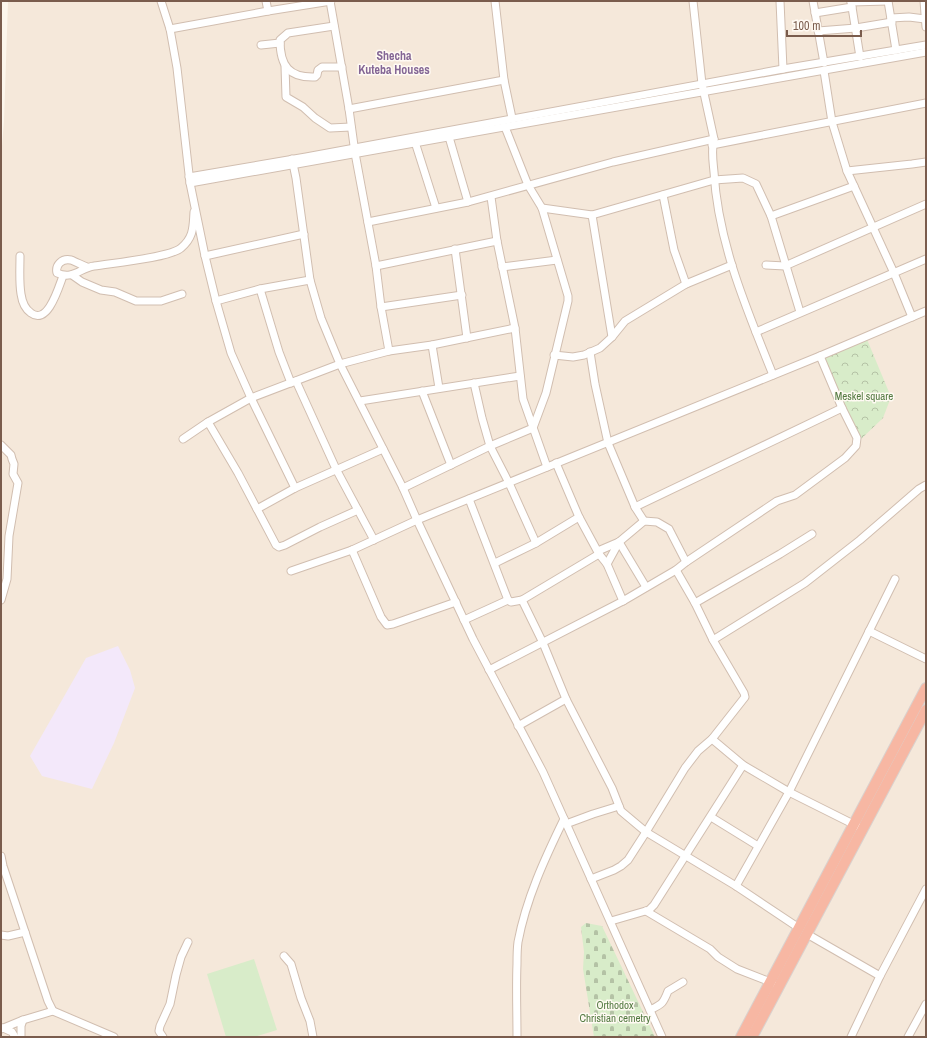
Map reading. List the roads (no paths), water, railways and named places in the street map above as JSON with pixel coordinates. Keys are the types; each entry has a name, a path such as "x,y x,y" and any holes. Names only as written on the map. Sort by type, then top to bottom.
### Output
{"highway":[{"path":"740,1037 770,982 803,931 858,827 926,688"},
{"path":"858,827 926,710"},
{"path":"752,1037 781,984 803,931"}],"street":[{"path":"160,1 170,30 177,68 190,180 205,256 216,301 231,353 251,398 295,488"},
{"path":"266,1 268,11"},
{"path":"170,30 268,11 330,1 349,109 354,150 376,266 381,307 389,351"},
{"path":"494,1 504,80 512,118"},
{"path":"693,1 703,87 713,142 714,180 720,224 732,265 773,375"},
{"path":"780,1 783,69"},
{"path":"813,1 824,63"},
{"path":"815,13 852,3 888,1 896,50"},
{"path":"924,1 926,27"},
{"path":"852,3 860,57"},
{"path":"818,32 856,28 909,17 925,19"},
{"path":"334,26 311,28 288,33 282,38 280,43 282,59 285,66 286,97 292,99 303,107 310,115 330,128 351,127"},
{"path":"261,45 280,43"},
{"path":"354,150 449,137 505,127 703,87 783,69 926,45"},
{"path":"190,180 293,162 512,118 703,87 824,70 926,52"},
{"path":"285,66 304,78 315,77 318,75 318,70 322,67 342,66"},
{"path":"824,70 832,122 847,171 894,273 912,317"},
{"path":"349,109 504,80"},
{"path":"368,222 491,197 528,185 613,162 713,142 832,122 926,103"},
{"path":"403,488 490,446 533,428 546,393 568,296 542,208 528,185 505,127"},
{"path":"449,137 468,202"},
{"path":"415,142 436,208"},
{"path":"293,162 310,280 321,318 340,364 403,488 416,520 464,620 543,772 662,1037"},
{"path":"847,171 926,162"},
{"path":"542,208 592,214 714,180 743,178 756,184 771,216 800,312"},
{"path":"771,216 854,186"},
{"path":"663,195 674,250 686,284"},
{"path":"491,197 497,241 514,328 523,399 547,466"},
{"path":"87,267 70,260 61,261 56,268 57,273 63,276 72,275 87,267 136,260 172,253 180,249 192,234 195,202"},
{"path":"766,265 785,266 926,204"},
{"path":"592,214 612,337"},
{"path":"205,256 304,234"},
{"path":"376,266 497,241"},
{"path":"455,250 467,338"},
{"path":"20,256 21,294 25,307 32,314 38,316 44,314 56,294 63,276"},
{"path":"756,332 926,259"},
{"path":"502,267 557,260"},
{"path":"554,355 574,357 600,348 625,322 686,284 732,265"},
{"path":"72,275 82,282 101,290 115,292 136,301 161,301 182,294"},
{"path":"216,301 260,289 310,280"},
{"path":"260,289 279,352 336,470 374,540"},
{"path":"381,307 462,295"},
{"path":"291,571 352,550 416,520 509,483 547,466 608,443 926,311"},
{"path":"183,439 208,422 251,398 340,364 389,351 432,345 514,328"},
{"path":"432,345 439,388"},
{"path":"590,352 595,384 608,443 635,507 644,522"},
{"path":"489,670 623,601 676,570 777,501 794,494 845,458 856,446 857,438 842,408 820,356"},
{"path":"360,401 520,376"},
{"path":"474,382 490,446 509,483 536,543"},
{"path":"422,391 451,465"},
{"path":"635,507 842,408"},
{"path":"208,422 258,509 276,545 279,547 358,510"},
{"path":"1,445 11,455 14,464 13,474 18,483 9,536 7,579 1,600"},
{"path":"258,509 295,488 383,449"},
{"path":"556,463 579,517 607,564 623,601"},
{"path":"713,640 805,583 925,488"},
{"path":"469,499 495,563 508,600"},
{"path":"495,563 536,543 579,517"},
{"path":"464,620 508,600 511,602 522,600 599,552 619,542 644,522 658,522 669,529 686,562"},
{"path":"695,603 812,534"},
{"path":"607,564 619,542"},
{"path":"619,542 646,587"},
{"path":"352,550 381,617 387,625 456,602"},
{"path":"591,879 621,866 628,860 685,768 698,751 712,739 745,697 744,692 713,640 695,603 676,570"},
{"path":"736,886 789,792 896,579"},
{"path":"522,600 543,643 566,699 621,811 646,832 736,886 803,931 880,976"},
{"path":"869,631 926,659"},
{"path":"518,726 566,699"},
{"path":"712,739 743,765 789,792 858,827"},
{"path":"611,922 646,911 654,904 743,765"},
{"path":"517,1037 516,983 518,944 525,913 552,844 565,822 619,806"},
{"path":"711,817 758,846"},
{"path":"1,856 48,1001 53,1011"},
{"path":"851,1037 880,976 926,890"},
{"path":"646,911 710,949 718,957 737,969 770,982 781,984"},
{"path":"1,935 8,936 25,932"},
{"path":"162,1037 159,1031 160,1026 170,1004 181,957 188,942"},
{"path":"284,956 291,964 310,1021 313,1037"},
{"path":"650,1010 659,1006 665,1000 668,991 683,982"},
{"path":"908,1037 926,1004"},
{"path":"2,1028 53,1011 114,1037"},
{"path":"21,1037 21,1026 23,1020"},
{"path":"2,1028 12,1032 15,1037"}],"district":[{"name":"Shecha Kuteba Houses","path":"394,63"}],"park label":[{"name":"Meskel square","path":"864,396"},
{"name":"Orthodox Christian cemetry","path":"615,1011"}]}
